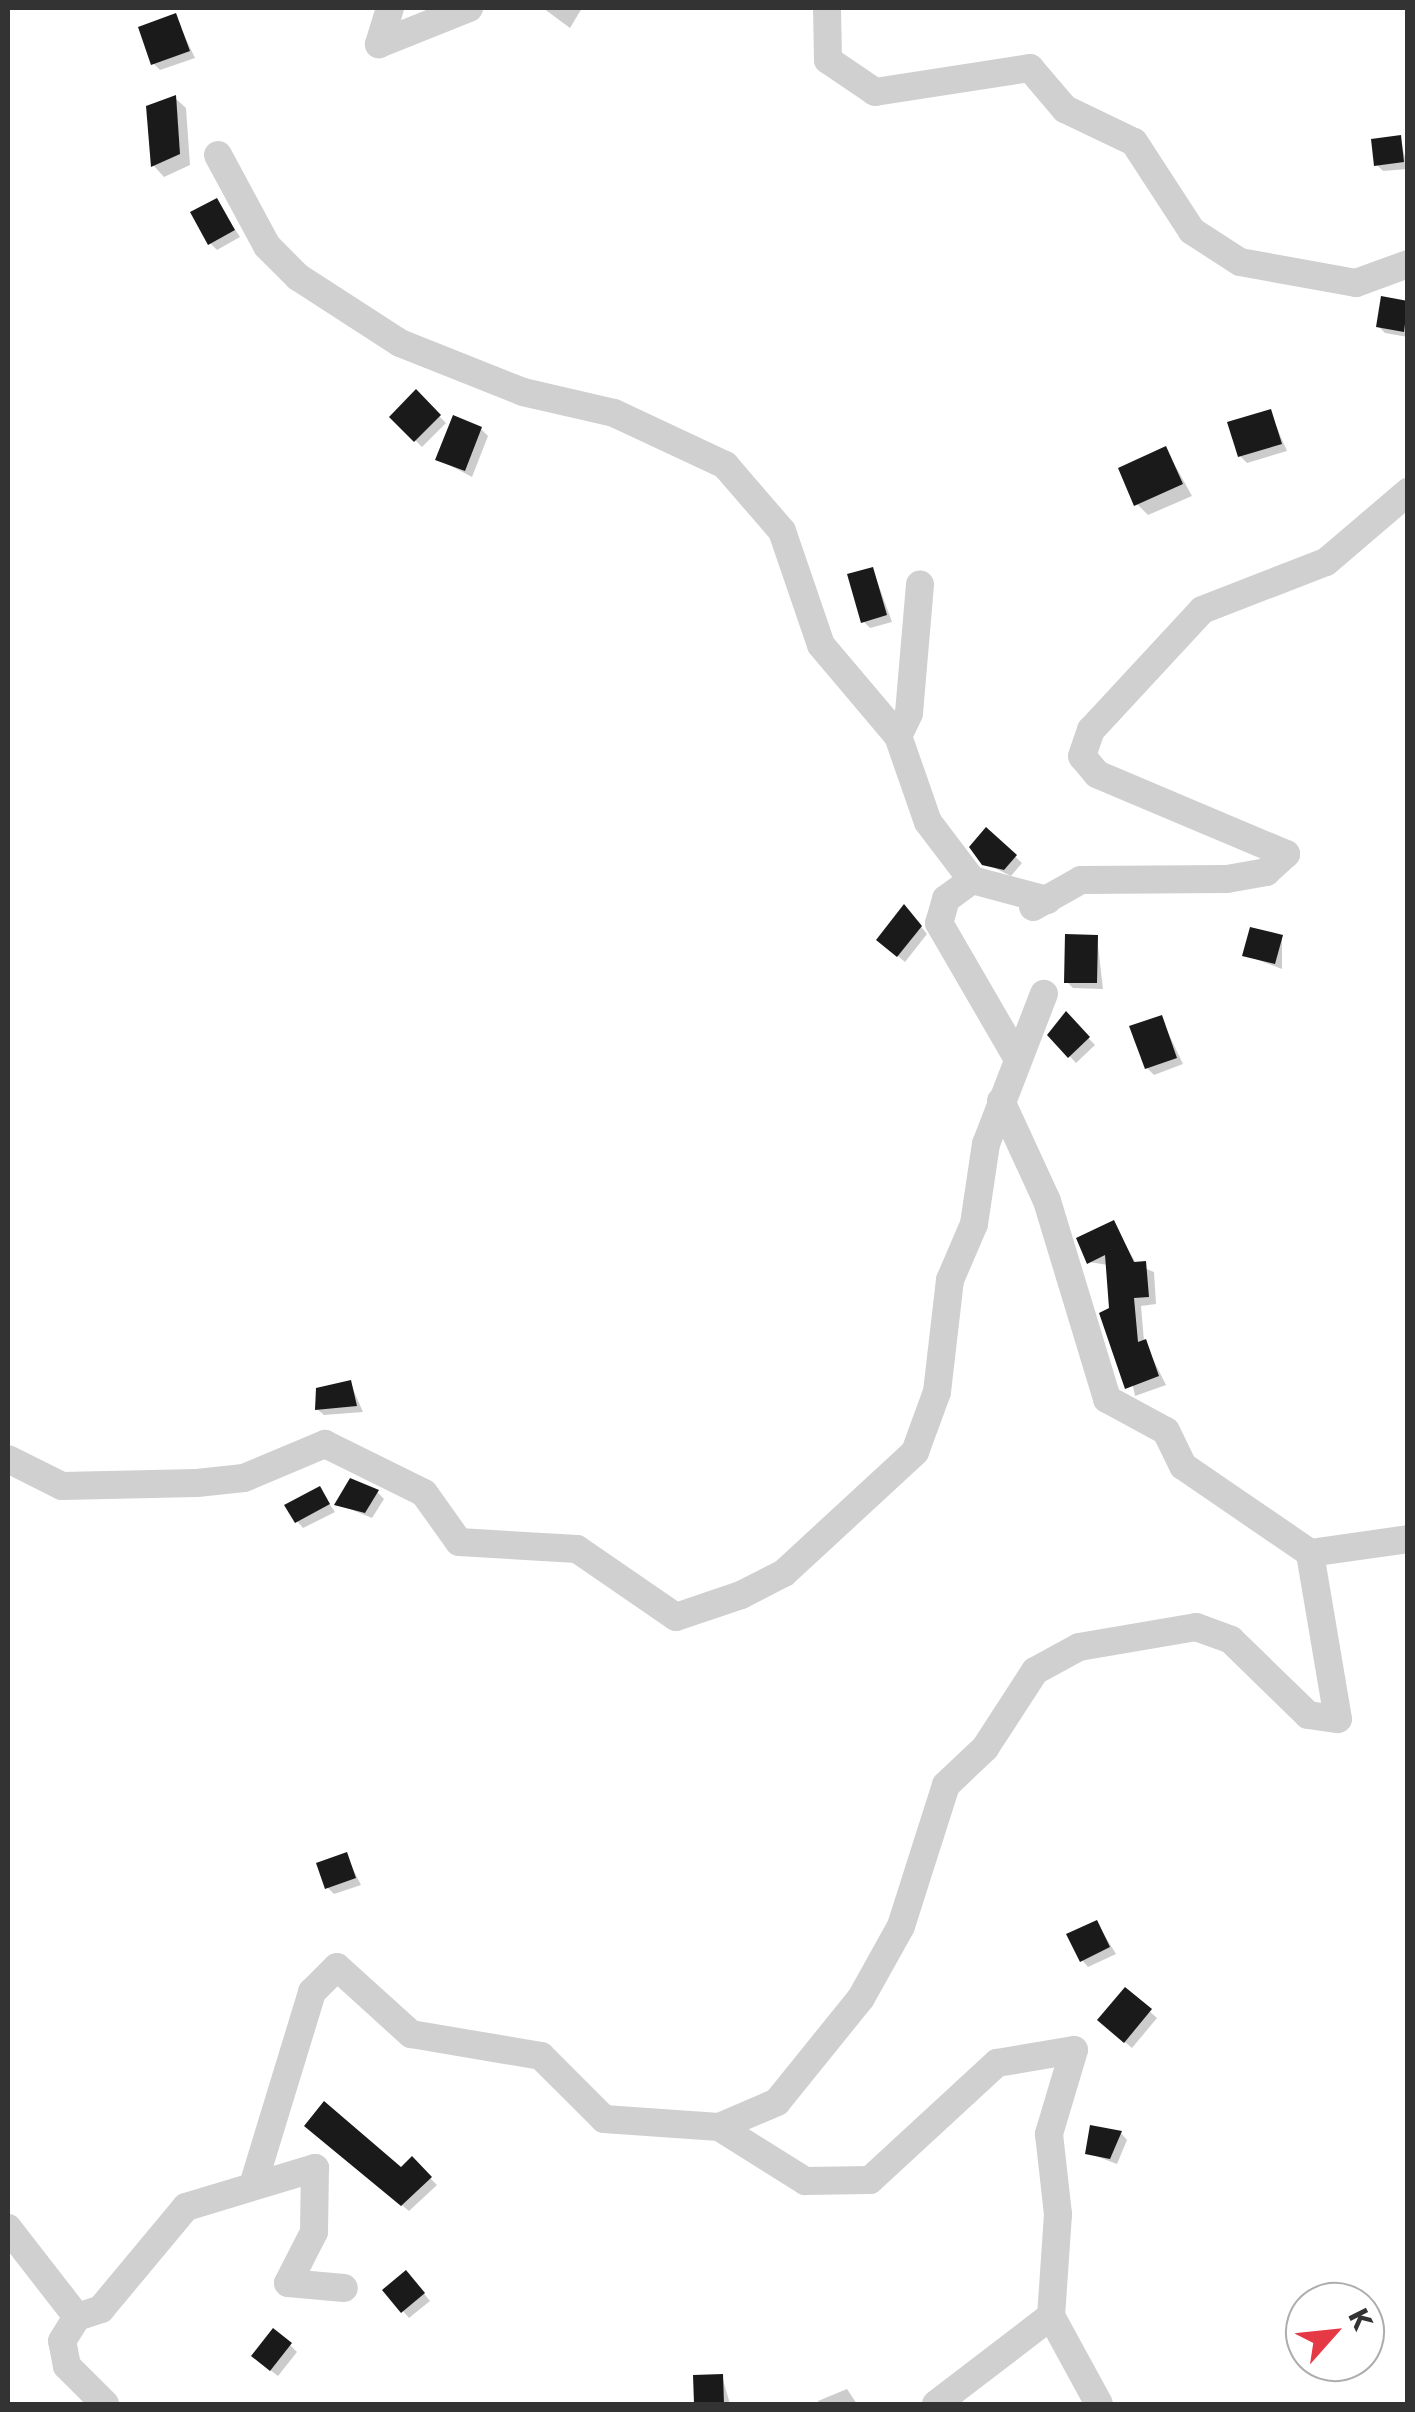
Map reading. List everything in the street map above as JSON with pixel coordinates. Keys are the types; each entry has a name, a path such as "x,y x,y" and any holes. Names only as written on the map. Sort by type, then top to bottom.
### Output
{"street":[{"path":"390,8 379,44 469,8"},
{"path":"828,8 828,60 876,92 1030,68 1066,109 1134,142 1192,231 1240,262 1356,283 1408,264"},
{"path":"218,155 268,246 298,277 400,343 523,392 614,412 725,464 782,531 821,644 898,736 928,822 972,880 1038,905 1082,880 1266,872 1286,854 1097,774 1082,756 1091,730 1202,610 1326,562 1408,492"},
{"path":"898,736 920,584"},
{"path":"972,880 946,899 939,923 1016,1056"},
{"path":"8,1459 62,1486 197,1483 244,1478 325,1444 424,1493 459,1542 577,1549 676,1617 741,1595 784,1573 895,1480 915,1452 937,1392 950,1280 974,1224 1001,1102 1016,1056 1044,994"},
{"path":"1001,1102 1047,1201 1107,1398 1166,1431 1184,1466 1310,1553 1408,1539"},
{"path":"254,2182 312,1992 338,1968 411,2034 542,2056 604,2118 719,2126 777,2102 862,1998 900,1926 946,1785 985,1748 1035,1671 1079,1647 1196,1627 1232,1640 1308,1715 1338,1719 1310,1553"},
{"path":"719,2126 805,2181 870,2180 996,2063 1074,2050 1049,2134 1058,2214 1051,2316 1099,2404"},
{"path":"105,2404 67,2366 62,2341 77,2317 101,2310 186,2208 254,2182 315,2168 314,2232 288,2283 344,2288"},
{"path":"8,2228 77,2317"},
{"path":"936,2404 1051,2316"}],"building":[{"path":"176,13 190,51 151,65 138,27"},
{"path":"176,95 180,154 151,167 146,106"},
{"path":"1401,135 1404,162 1374,166 1371,139"},
{"path":"217,198 235,230 208,245 190,212"},
{"path":"1381,296 1408,301 1404,332 1376,327"},
{"path":"416,389 441,415 414,442 389,417"},
{"path":"1271,409 1282,444 1238,457 1227,422"},
{"path":"453,415 482,427 465,471 435,460"},
{"path":"1166,446 1183,484 1134,506 1118,468"},
{"path":"873,567 887,615 861,623 847,574"},
{"path":"986,827 1017,855 1004,870 982,865 969,847"},
{"path":"904,904 922,926 897,957 876,940"},
{"path":"1250,927 1283,935 1275,964 1242,956"},
{"path":"1065,934 1098,935 1097,983 1064,983"},
{"path":"1066,1011 1090,1037 1068,1058 1047,1035"},
{"path":"1162,1015 1177,1058 1145,1069 1129,1026"},
{"path":"1114,1220 1134,1262 1146,1261 1149,1297 1134,1298 1138,1342 1146,1339 1159,1376 1125,1389 1099,1313 1109,1308 1105,1255 1087,1264 1076,1238"},
{"path":"351,1380 357,1406 315,1410 316,1388"},
{"path":"350,1478 379,1490 365,1513 334,1505"},
{"path":"320,1486 330,1504 295,1523 284,1505"},
{"path":"347,1852 356,1878 325,1889 316,1863"},
{"path":"1097,1920 1110,1947 1080,1962 1066,1934"},
{"path":"1125,1987 1152,2009 1124,2043 1097,2020"},
{"path":"324,2101 401,2167 412,2156 432,2177 401,2206 304,2126"},
{"path":"1090,2125 1122,2131 1110,2159 1085,2154"},
{"path":"406,2270 425,2293 401,2313 382,2290"},
{"path":"273,2328 292,2343 270,2371 251,2356"},
{"path":"723,2374 724,2404 694,2404 693,2375"}]}
